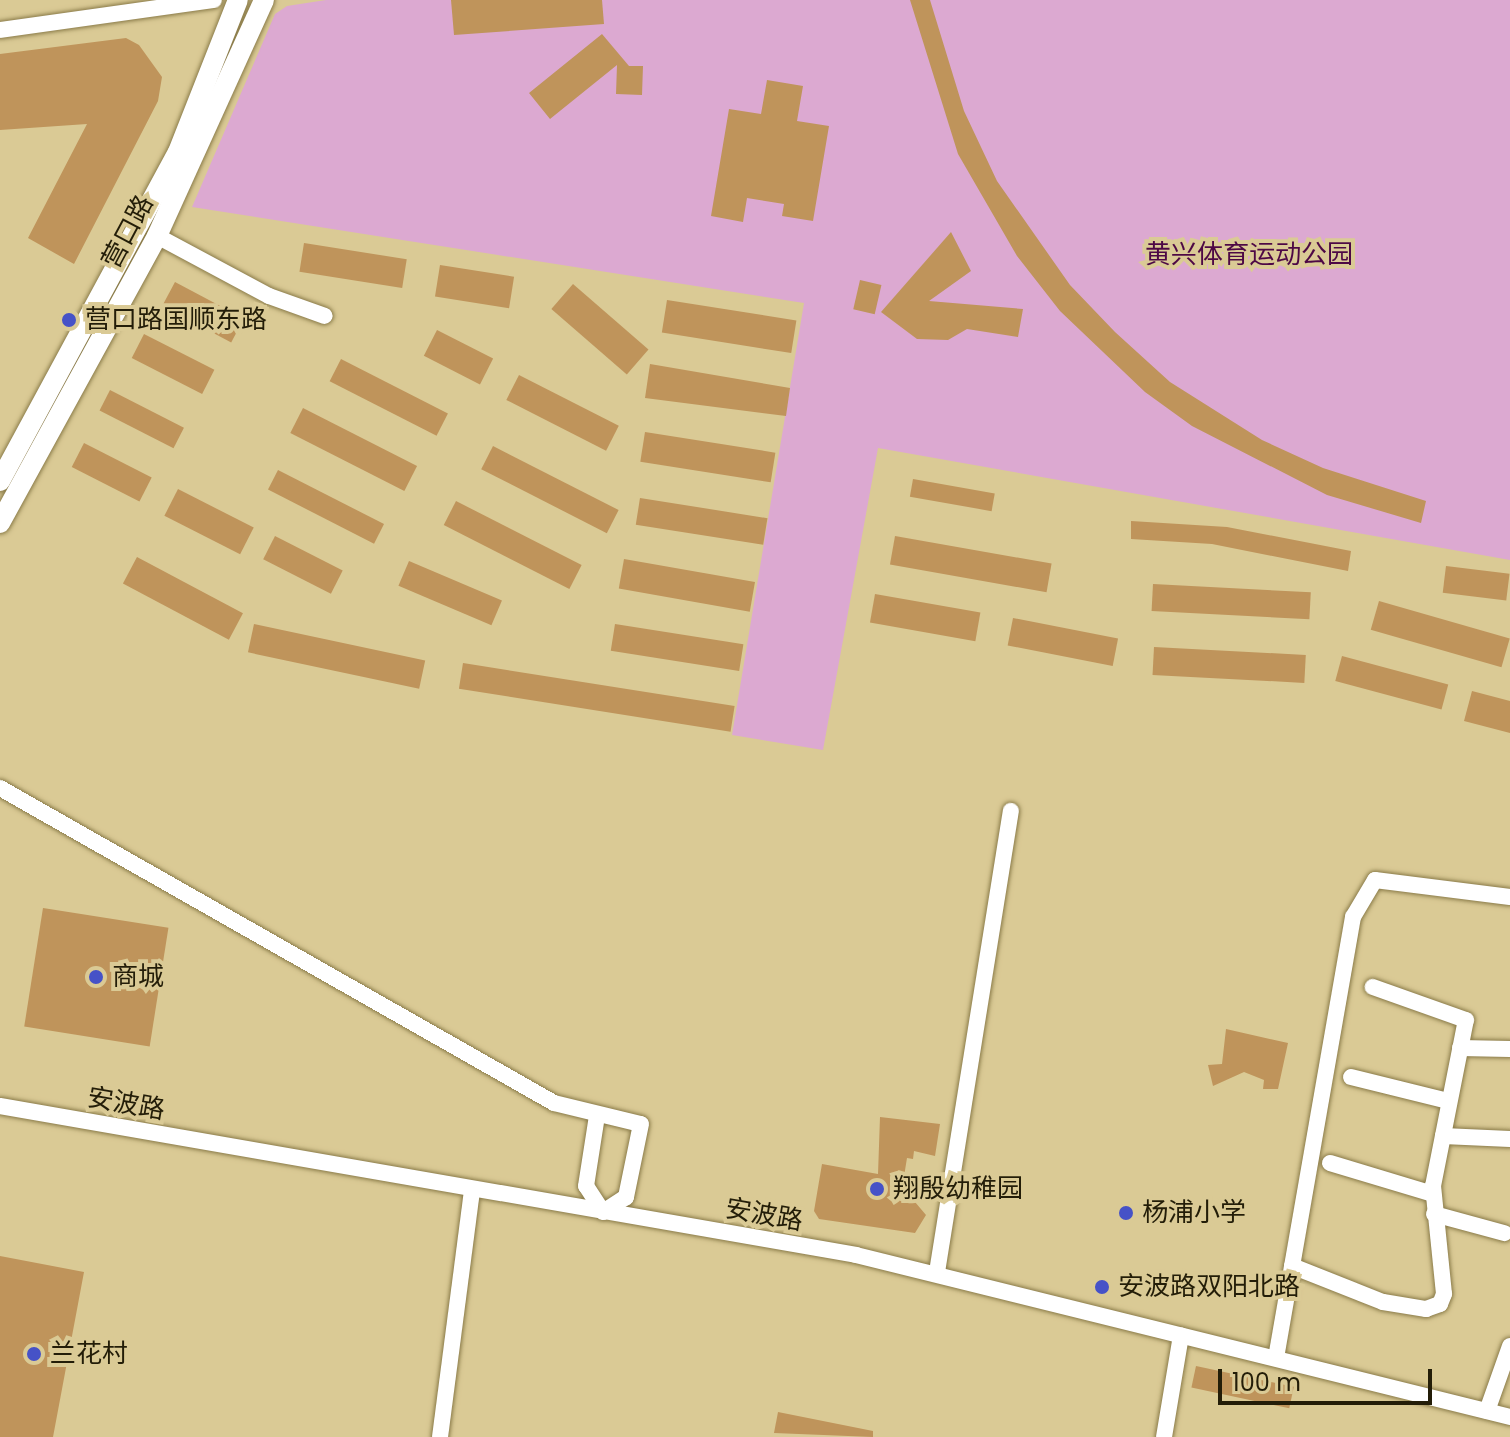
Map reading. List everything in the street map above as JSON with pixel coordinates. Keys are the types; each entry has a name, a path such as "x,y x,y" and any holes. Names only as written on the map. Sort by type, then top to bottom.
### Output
{"main road":[{"name":"营口路","path":"0,481 178,152 238,0"},
{"name":"营口路","path":"0,523 157,236 264,0"}],"street":[{"path":"0,30 214,0"},
{"path":"157,236 269,296 325,316"},
{"path":"0,788 554,1103 597,1116 641,1124 626,1197 603,1212 586,1186 597,1116"},
{"path":"937,1272 1011,811"},
{"path":"1276,1358 1353,917 1375,880 1510,897"},
{"path":"1292,1266 1383,1302 1426,1309 1440,1304 1443,1270 1433,1194 1448,1101 1466,1020 1373,987"},
{"path":"1460,1048 1510,1049"},
{"path":"1351,1077 1448,1101"},
{"name":"安波路","path":"0,1106 937,1272 1510,1417"},
{"path":"1443,1136 1510,1139"},
{"path":"1330,1163 1433,1194"},
{"path":"440,1437 472,1189"},
{"path":"1434,1214 1504,1233"},
{"path":"1164,1437 1181,1335"},
{"path":"1487,1411 1510,1346"}],"green space":[{"name":"黄兴体育运动公园","path":"326,0 1510,0 1510,560 878,448 823,750 732,735 804,303 192,207 275,14 287,6"}],"building":[{"path":"451,0 602,0 604,24 454,35"},
{"path":"910,0 930,0 964,111 997,181 1070,285 1115,332 1170,382 1262,440 1323,468 1426,501 1421,523 1327,495 1192,426 1145,392 1060,311 1017,256 958,154"},
{"path":"602,34 629,66 643,66 642,95 616,94 617,65 550,119 529,93"},
{"path":"126,38 139,45 162,77 158,101 74,264 28,238 87,124 0,130 0,54"},
{"path":"767,80 803,86 797,121 829,126 813,221 782,216 784,204 747,198 743,222 711,216 729,109 761,114"},
{"path":"951,232 971,271 929,301 1023,309 1018,337 967,329 948,340 917,339 881,312"},
{"path":"304,243 407,259 402,288 299,272"},
{"path":"440,265 514,277 509,308 435,297"},
{"path":"860,280 881,285 875,314 853,309"},
{"path":"175,282 244,319 231,342 162,306"},
{"path":"573,284 648,350 627,375 551,309"},
{"path":"667,300 796,320 791,353 662,333"},
{"path":"437,330 493,359 480,384 424,356"},
{"path":"144,334 214,370 202,394 132,358"},
{"path":"341,359 448,413 437,436 330,381"},
{"path":"650,364 790,388 786,416 645,398"},
{"path":"519,375 619,426 606,451 506,400"},
{"path":"110,390 184,428 174,448 100,410"},
{"path":"303,408 417,466 404,491 290,433"},
{"path":"645,432 775,453 771,482 640,462"},
{"path":"84,443 152,478 139,502 72,467"},
{"path":"493,446 619,510 607,533 481,469"},
{"path":"278,470 384,524 374,544 268,490"},
{"path":"913,479 995,493 992,511 910,497"},
{"path":"178,489 254,528 240,554 164,516"},
{"path":"640,498 767,518 763,545 636,525"},
{"path":"456,501 582,565 569,589 444,525"},
{"path":"1131,521 1227,527 1351,551 1348,571 1212,544 1131,539"},
{"path":"275,536 343,571 331,594 263,559"},
{"path":"895,536 1052,564 1047,592 890,565"},
{"path":"137,557 243,613 229,640 123,583"},
{"path":"624,559 755,582 750,612 619,589"},
{"path":"409,561 502,600 491,625 398,586"},
{"path":"1446,566 1510,574 1506,601 1443,593"},
{"path":"1153,584 1311,592 1309,619 1152,611"},
{"path":"875,594 980,613 975,641 870,623"},
{"path":"1379,601 1510,638 1501,667 1371,630"},
{"path":"1013,618 1118,638 1113,666 1008,645"},
{"path":"254,624 425,660 419,689 248,652"},
{"path":"615,624 743,644 739,671 611,651"},
{"path":"1154,647 1306,655 1304,683 1153,675"},
{"path":"1342,656 1448,684 1442,710 1335,681"},
{"path":"463,663 735,706 731,732 459,689"},
{"path":"1472,691 1510,701 1510,733 1464,721"},
{"name":"商城","path":"43,908 168,928 150,1046 24,1027"},
{"path":"1226,1029 1288,1043 1278,1089 1263,1089 1264,1080 1244,1072 1213,1086 1208,1065 1222,1064"},
{"path":"880,1117 940,1124 935,1156 914,1151 913,1159 907,1158 900,1201 915,1202 926,1215 915,1233 819,1219 814,1211 822,1164 878,1174"},
{"name":"兰花村","path":"0,1256 84,1272 53,1437 0,1437"},
{"path":"1196,1366 1294,1387 1289,1408 1191,1388"},
{"path":"778,1412 873,1431 873,1437 774,1433"}],"place":[{"name":"营口路国顺东路","path":"69,320"},
{"name":"商城","path":"96,977"},
{"name":"翔殷幼稚园","path":"877,1189"},
{"name":"杨浦小学","path":"1126,1213"},
{"name":"安波路双阳北路","path":"1102,1287"},
{"name":"兰花村","path":"34,1354"}]}
